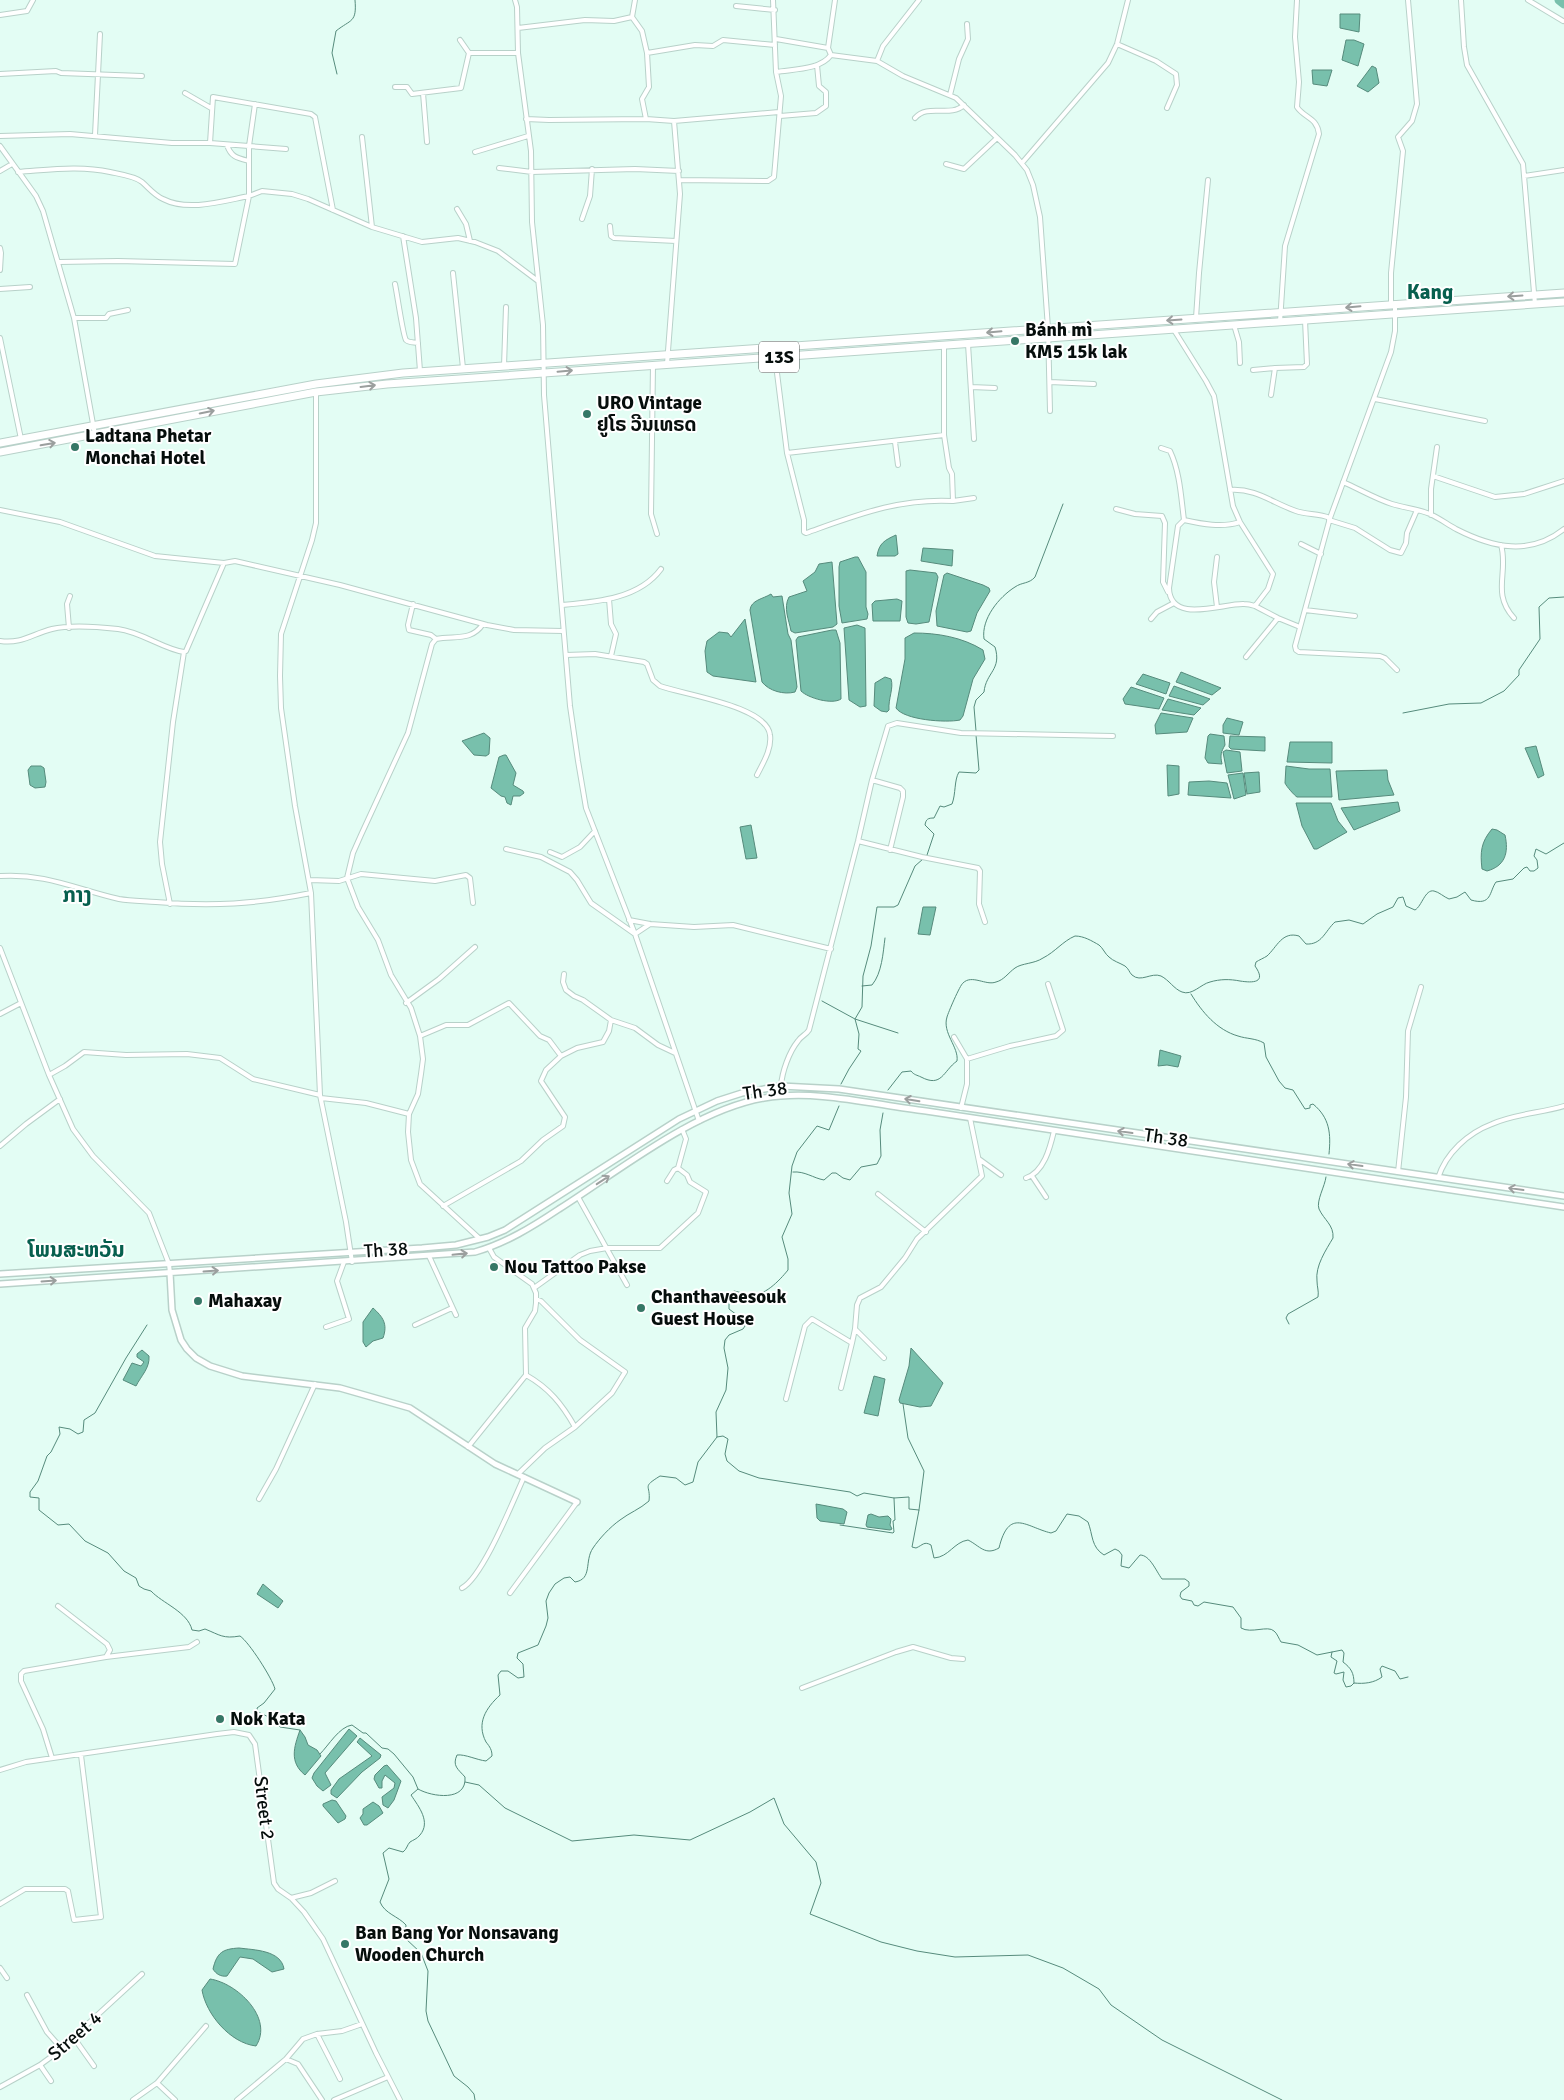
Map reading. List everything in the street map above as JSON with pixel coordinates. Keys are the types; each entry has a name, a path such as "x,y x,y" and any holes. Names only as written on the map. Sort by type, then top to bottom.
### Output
{"highway":[{"name":"13S","path":"0,443 316,384 420,371 1281,313 1393,303 1564,293"},
{"name":"13S","path":"0,452 316,392 403,383 1174,330 1395,312 1564,302"},
{"path":"914,338 915,348"},
{"path":"403,373 403,383"}],"street":[{"path":"0,15 27,10 33,0"},
{"path":"515,0 517,8 518,53 532,172 532,222 543,325 544,373 563,631 570,706 581,777 586,807 635,934 699,1121"},
{"path":"635,0 632,16 642,31 647,53 649,87 642,99 646,119"},
{"path":"680,180 772,180 774,177 781,96 776,72 773,0"},
{"path":"831,55 828,48 835,0"},
{"path":"877,61 882,46 919,0"},
{"path":"1022,163 1108,62 1117,44 1128,0"},
{"path":"1280,322 1285,246 1319,134 1317,124 1296,107 1299,82 1295,37 1297,0"},
{"path":"1397,670 1385,658 1380,656 1299,652 1295,646 1329,519 1392,352 1395,312 1390,273 1403,152 1398,137 1412,121 1417,104 1408,0"},
{"path":"1461,0 1467,65 1522,161 1535,304"},
{"path":"1528,0 1563,21"},
{"path":"736,6 774,10"},
{"path":"518,28 585,20 614,21 632,16"},
{"path":"950,95 959,59 968,39 967,24"},
{"path":"95,135 100,34"},
{"path":"776,39 828,48"},
{"path":"395,87 406,87 412,94 461,88 469,53 460,40"},
{"path":"647,53 695,45 713,46 724,40 775,45"},
{"path":"1117,44 1156,61 1176,74 1177,85 1167,108"},
{"path":"469,53 518,53"},
{"path":"831,55 877,61 917,82 950,95 964,105 1022,163 1033,185 1040,217 1048,328 1050,411"},
{"path":"776,72 818,65 825,62 831,55"},
{"path":"526,118 549,120 646,119 674,122 816,113 826,106 828,96 818,86 818,65"},
{"path":"0,74 56,71 61,74 142,76"},
{"path":"185,93 211,108"},
{"path":"423,93 427,142"},
{"path":"210,143 213,97 314,115 333,210"},
{"path":"59,262 118,261 235,264 249,196 249,161 255,104"},
{"path":"915,118 920,113 926,111 954,111 964,105"},
{"path":"667,364 680,180 674,122"},
{"path":"0,136 95,135 172,143 210,143 286,149"},
{"path":"475,152 528,136"},
{"path":"362,137 372,227"},
{"path":"946,164 964,169 997,138"},
{"path":"227,145 229,153 235,158 249,161"},
{"path":"0,146 36,196 59,262 74,318 95,435"},
{"path":"0,172 12,164"},
{"path":"18,172 85,168 108,171 141,180 151,192 176,204 209,203 249,196 262,191 292,194 372,227 422,242 458,238 470,241 498,251 538,281"},
{"path":"499,168 532,172 592,169 679,171"},
{"path":"582,219 590,196 592,169"},
{"path":"1524,176 1564,170"},
{"path":"1196,318 1208,180"},
{"path":"457,209 466,224 470,241"},
{"path":"610,226 611,236 614,238 676,241"},
{"path":"403,236 416,318 420,371"},
{"path":"0,248 2,253 0,270"},
{"path":"453,273 463,368"},
{"path":"395,284 402,316 403,334 405,339 410,342 418,343"},
{"path":"0,289 30,287"},
{"path":"504,366 506,307"},
{"path":"74,318 104,318 109,314 128,310"},
{"path":"1253,370 1304,367 1307,364 1305,320"},
{"path":"1234,325 1239,342 1240,364"},
{"path":"1174,330 1214,396 1233,506 1240,522 1273,574 1268,589 1255,606"},
{"path":"0,338 21,439"},
{"path":"968,344 974,439"},
{"path":"944,346 944,435 949,468 952,474 953,501"},
{"path":"774,357 787,453 804,520 805,533 887,506 930,500 953,501 974,498"},
{"path":"653,365 651,514 657,534"},
{"path":"1271,394 1276,368"},
{"path":"1050,382 1094,384"},
{"path":"316,384 316,523 280,641 281,708 292,786 310,880 321,1096 352,1262"},
{"path":"971,387 995,388"},
{"path":"1375,400 1485,421"},
{"path":"787,453 944,435"},
{"path":"895,442 898,465"},
{"path":"1431,515 1437,447"},
{"path":"1162,448 1170,451 1174,460 1184,520"},
{"path":"1433,476 1495,497 1524,494 1564,481"},
{"path":"1343,482 1391,504 1431,515 1457,530 1501,545 1516,547 1536,545 1548,541 1564,529"},
{"path":"1230,490 1250,491 1294,511 1321,514 1329,519 1355,528 1390,550 1401,553 1417,510"},
{"path":"1116,509 1135,514 1162,516 1165,523 1163,582 1174,603 1187,609 1200,611 1244,604 1255,606 1300,627"},
{"path":"0,510 60,522 154,556 224,564 235,561 300,575 483,624 514,630 563,631"},
{"path":"1184,520 1198,524 1230,526 1240,522"},
{"path":"1169,594 1178,526 1184,520"},
{"path":"1302,544 1321,554"},
{"path":"1501,545 1504,563 1502,593 1507,610 1514,618"},
{"path":"1217,557 1214,582 1217,607"},
{"path":"170,904 160,842 174,718 184,652 224,564"},
{"path":"562,605 609,599 624,595 652,580 661,569"},
{"path":"69,628 67,604 70,596"},
{"path":"609,599 610,624 616,634 611,656"},
{"path":"1151,619 1158,612 1174,603"},
{"path":"412,604 408,625 409,630 431,635 436,639 466,637 479,631 483,624"},
{"path":"1305,610 1355,616"},
{"path":"1246,657 1278,618"},
{"path":"0,641 16,642 54,628 128,631 184,652"},
{"path":"436,639 432,644 408,733 353,853 347,878 358,907 378,940 391,975 406,1003 411,1008 420,1036 421,1074 418,1094 409,1114 408,1144 411,1160 420,1184 480,1240"},
{"path":"566,655 611,656 647,664 653,680 660,686 741,709 762,720 770,734 770,743 765,760 756,775"},
{"path":"781,1086 789,1057 798,1040 804,1037 809,1030 831,949 872,780 886,730 892,723 973,733 1112,736"},
{"path":"872,780 900,788 903,791 890,850"},
{"path":"550,852 562,857 580,847 595,831"},
{"path":"858,841 890,850 978,868 980,871 979,904 985,922"},
{"path":"506,849 541,856 570,872 577,880 590,903 635,934"},
{"path":"310,880 339,881 361,874 435,881 466,875 470,878 473,903"},
{"path":"0,876 34,876 120,899 170,904 235,905 311,893"},
{"path":"629,920 650,924 694,927 733,925 831,949"},
{"path":"635,934 650,924"},
{"path":"406,1003 439,979 474,947"},
{"path":"0,948 49,1075 73,1129 83,1144 149,1213 169,1264 172,1310 176,1327 187,1349 196,1358 224,1372 242,1376 315,1384 363,1394 410,1408 495,1464 577,1502 510,1592"},
{"path":"564,974 563,982 566,990 611,1020 635,1028 658,1045 675,1053"},
{"path":"967,1059 1010,1046 1056,1036 1062,1030 1048,984"},
{"path":"1398,1172 1406,1097 1408,1031 1421,987"},
{"path":"0,1014 21,1003"},
{"path":"420,1036 446,1026 468,1025 509,1003 540,1036 549,1040 561,1056"},
{"path":"443,1206 521,1161 543,1140 563,1126 565,1117 541,1080 546,1070 561,1056 578,1048 603,1042 609,1032 611,1020"},
{"path":"954,1037 967,1059 967,1084 962,1108"},
{"path":"49,1075 66,1066 84,1052 126,1055 187,1054 220,1058 253,1079 321,1096 409,1114"},
{"name":"Th 38","path":"0,1274 456,1245 480,1240 505,1230 695,1110 742,1092 781,1086 839,1089 1564,1196"},
{"name":"Th 38","path":"0,1284 352,1262 475,1252 510,1239 699,1121 743,1103 783,1096 838,1099 926,1111 1564,1207"},
{"path":"0,1146 26,1124 60,1100"},
{"path":"926,1111 928,1102"},
{"path":"1438,1178 1448,1156 1460,1144 1491,1124 1564,1106"},
{"path":"841,1388 855,1329 857,1305 860,1298 881,1287 905,1258 913,1243 982,1176 970,1118"},
{"path":"667,1181 674,1170 678,1168 686,1139 682,1130"},
{"path":"1026,1178 1032,1176 1043,1162 1054,1131"},
{"path":"1236,1157 1237,1148"},
{"path":"977,1158 1001,1175"},
{"path":"534,1288 580,1255 607,1248 660,1248 698,1213 706,1192 690,1182 687,1175 678,1168"},
{"path":"1032,1176 1046,1197"},
{"path":"878,1194 926,1232"},
{"path":"578,1197 627,1285"},
{"path":"505,1230 510,1239"},
{"path":"468,1447 526,1375 525,1328 534,1311 536,1299 534,1288 524,1278 494,1257 489,1248"},
{"path":"428,1256 456,1316"},
{"path":"326,1327 350,1319 337,1281 344,1262"},
{"path":"462,1588 470,1584 492,1545 521,1476 545,1448 575,1427 612,1393 625,1372 593,1350 541,1301 536,1299"},
{"path":"415,1325 452,1308"},
{"path":"786,1399 805,1326 809,1320 812,1318 852,1343"},
{"path":"855,1329 884,1358"},
{"path":"526,1375 554,1396 575,1427"},
{"path":"259,1499 276,1469 315,1384"},
{"path":"58,1606 106,1644 110,1650 106,1658"},
{"path":"52,1758 43,1729 21,1681 20,1674 24,1671 189,1647 197,1642"},
{"path":"802,1688 913,1647 952,1658 963,1659"},
{"name":"Street 2","path":"0,1770 26,1762 217,1734 234,1732 249,1734 255,1744 274,1883 278,1889 291,1898 314,1924 323,1939 400,2100"},
{"path":"0,1903 25,1889 65,1889 68,1890 74,1920 101,1917 81,1755"},
{"path":"291,1898 311,1893 335,1881"},
{"path":"0,1968 7,1978"},
{"name":"Street 4","path":"0,2087 40,2065 62,2049 142,1974"},
{"path":"27,1995 47,2032 62,2049"},
{"path":"237,2100 286,2059 303,2039 317,2034 342,2031 362,2024"},
{"path":"133,2100 157,2083 206,2026"},
{"path":"317,2034 340,2079"},
{"path":"74,2038 94,2066"},
{"path":"286,2059 298,2064 322,2100"},
{"path":"40,2065 50,2081"},
{"path":"334,2100 388,2077"},
{"path":"157,2083 175,2100"},
{"path":"242,2096 246,2100"}],"shaded area":[{"path":"1340,14 1360,14 1359,32 1340,28"},
{"path":"1346,40 1354,40 1364,44 1358,66 1342,60"},
{"path":"1372,66 1376,68 1379,83 1368,92 1357,86"},
{"path":"1312,70 1332,70 1327,86 1313,84"},
{"path":"896,535 898,554 895,556 877,556 883,542"},
{"path":"923,548 953,550 952,566 921,561"},
{"path":"858,557 866,572 866,607 868,614 867,619 842,623 839,606 839,567 840,562"},
{"path":"832,562 837,624 833,627 795,633 791,631 786,610 789,597 807,591 803,581 815,572 819,564"},
{"path":"906,571 936,573 938,577 929,622 908,623 906,617"},
{"path":"947,573 989,588 990,591 977,613 971,631 967,632 937,626 936,611 944,575"},
{"path":"771,594 773,597 782,596 788,634 791,640 797,687 795,692 777,692 762,682 750,610 755,602"},
{"path":"897,599 902,601 900,621 873,621 872,604 875,601"},
{"path":"745,619 756,682 713,676 707,672 705,651 707,641 719,632 728,633 731,637"},
{"path":"857,625 865,628 866,706 860,707 849,700 844,628"},
{"path":"836,630 840,643 841,699 826,701 804,694 801,691 796,640 798,637"},
{"path":"914,633 949,637 967,642 983,650 985,659 973,679 963,716 960,720 936,721 916,718 900,712 896,708 905,659 905,638"},
{"path":"1181,672 1221,688 1212,695 1176,682"},
{"path":"1143,674 1170,683 1166,694 1136,684"},
{"path":"885,677 891,679 892,682 889,710 887,712 881,711 874,706 875,683"},
{"path":"1174,686 1210,699 1203,705 1169,696"},
{"path":"1131,687 1164,698 1159,709 1125,704 1123,699"},
{"path":"1168,699 1201,708 1194,715 1162,710"},
{"path":"1161,713 1193,718 1187,732 1156,734 1155,725"},
{"path":"1227,718 1243,722 1239,735 1223,733 1223,725"},
{"path":"484,733 490,738 489,754 486,756 474,755 462,741"},
{"path":"1210,734 1224,736 1225,745 1221,754 1222,764 1208,763 1205,758 1208,736"},
{"path":"1230,736 1265,737 1265,751 1231,749 1229,747"},
{"path":"1290,742 1332,742 1332,763 1287,762"},
{"path":"1536,746 1544,775 1538,778 1525,748"},
{"path":"1226,750 1240,752 1242,771 1227,773 1223,752"},
{"path":"506,755 516,773 513,785 524,793 520,796 513,796 511,805 507,803 505,797 491,788 499,757"},
{"path":"1167,765 1179,766 1179,794 1168,796"},
{"path":"31,766 41,766 44,768 45,787 35,788 30,785 28,770"},
{"path":"1286,766 1330,769 1332,797 1297,797 1285,783"},
{"path":"1387,770 1388,780 1394,795 1339,800 1336,771"},
{"path":"1259,772 1260,792 1247,794 1244,773"},
{"path":"1243,773 1246,795 1234,799 1228,775"},
{"path":"1209,781 1227,783 1231,798 1188,795 1189,782"},
{"path":"1398,802 1400,811 1354,830 1341,808"},
{"path":"1296,803 1331,803 1338,821 1347,832 1314,849 1302,826"},
{"path":"751,825 757,858 746,859 740,827"},
{"path":"1492,829 1505,835 1506,853 1498,866 1487,871 1482,869 1481,852 1483,843"},
{"path":"923,907 936,907 930,935 918,934"},
{"path":"1160,1050 1181,1056 1178,1067 1158,1066"},
{"path":"373,1308 384,1321 385,1329 383,1338 373,1341 366,1347 363,1342 363,1322"},
{"path":"911,1348 943,1383 931,1406 920,1407 900,1403 899,1400 909,1366"},
{"path":"142,1350 149,1356 149,1360 147,1368 136,1386 123,1380 132,1363 141,1366 144,1362 137,1357 137,1354"},
{"path":"874,1376 885,1379 878,1416 864,1413"},
{"path":"816,1504 843,1509 847,1512 844,1524 820,1521 817,1518"},
{"path":"871,1514 879,1517 888,1516 891,1519 890,1525 892,1529 867,1527 868,1515"},
{"path":"263,1584 283,1601 278,1608 257,1594"},
{"path":"349,1729 357,1736 325,1773 331,1785 323,1791 312,1778 314,1773"},
{"path":"300,1730 308,1745 317,1750 321,1756 305,1775 297,1765 294,1754"},
{"path":"360,1738 381,1755 380,1758 362,1772 337,1798 331,1794 331,1790 339,1779 372,1756 357,1742"},
{"path":"387,1765 401,1781 394,1800 388,1808 383,1805 382,1797 394,1788 395,1783 385,1775 382,1781 382,1788 379,1788 374,1779 375,1775"},
{"path":"332,1800 336,1801 346,1816 345,1819 338,1823 323,1806 323,1804"},
{"path":"373,1802 379,1806 383,1813 367,1825 364,1825 360,1818 363,1814 363,1809"},
{"path":"239,1948 266,1952 278,1958 284,1969 272,1972 253,1959 240,1957 227,1976 221,1976 213,1969 222,1952"},
{"path":"210,1979 231,1987 250,2004 260,2024 260,2035 256,2046 246,2044 237,2039 221,2026 214,2017 204,1999 202,1990"}],"waterway":[{"path":"337,74 332,53 336,31 354,17 355,0"},
{"path":"1559,0 1564,4"},
{"path":"976,731 974,707 976,700 984,692 985,685 997,661 995,647 984,639 985,624 988,616 1009,591 1035,577 1063,504"},
{"path":"1403,713 1449,704 1481,703 1504,691 1519,675 1519,670 1540,639 1539,607 1549,598 1564,597"},
{"path":"927,855 934,834 925,825 927,820 934,818 940,806 944,807 952,804 959,772 976,773 979,770 976,735"},
{"path":"888,1090 902,1072 911,1071 916,1075 934,1081 942,1077 957,1061 956,1050 948,1034 946,1023 952,1005 963,983 971,980 988,983 999,981 1015,968 1040,960 1075,936 1091,940 1099,945 1109,957 1125,966 1135,977 1161,976 1182,992 1193,991 1207,983 1218,980 1254,982 1260,976 1255,966 1256,962 1267,956 1280,941 1288,936 1299,936 1306,944 1311,944 1320,940 1335,922 1349,920 1363,924 1377,914 1393,907 1398,898 1403,897 1406,906 1415,910 1431,891 1449,899 1465,892 1471,900 1486,900 1496,882 1513,879 1524,868 1527,867 1530,871 1538,868 1537,860 1534,856 1536,849 1546,854 1564,843"},
{"path":"841,1084 861,1051 858,1049 859,1034 855,1019 862,1007 863,976 871,946 877,907 894,907 898,905 915,866 923,859"},
{"path":"862,986 872,985 878,975 882,963 885,938"},
{"path":"1191,994 1205,1014 1217,1025 1230,1033 1264,1043 1266,1057 1279,1081 1285,1088 1293,1090 1305,1109 1310,1108 1310,1105 1313,1104 1323,1115 1329,1133 1329,1154"},
{"path":"822,1001 855,1019 898,1033"},
{"path":"475,2100 474,2094 468,2087 454,2076 428,2021 426,2011 428,1971 421,1953 405,1938 406,1925 388,1912 380,1902 389,1879 383,1853 389,1848 403,1852 410,1842 418,1838 423,1830 423,1815 411,1795 418,1789 432,1794 455,1794 464,1785 465,1777 455,1765 457,1755 486,1761 492,1756 491,1749 483,1735 482,1722 490,1705 500,1695 498,1675 501,1671 508,1671 518,1678 524,1677 523,1664 517,1658 518,1653 538,1645 548,1618 546,1601 555,1584 564,1578 570,1577 575,1582 584,1577 590,1553 595,1544 616,1523 649,1501 648,1487 654,1480 660,1476 676,1478 685,1485 693,1482 698,1462 717,1437 716,1412 726,1390 728,1368 724,1348 725,1340 729,1335 743,1329 745,1326 741,1318 729,1309 729,1295 734,1291 749,1295 766,1291 788,1270 788,1259 782,1237 792,1214 789,1193 792,1166 797,1152 817,1126 829,1130 839,1106"},
{"path":"793,1172 824,1180 832,1173 836,1173 850,1180 861,1167 877,1164 881,1156 880,1130 883,1113"},
{"path":"1289,1324 1286,1318 1288,1314 1318,1297 1318,1270 1333,1238 1332,1230 1318,1206 1326,1177"},
{"path":"147,1325 95,1413 84,1420 83,1432 78,1434 70,1429 59,1427 60,1434 47,1456 38,1481 30,1492 30,1497 39,1498 39,1510 58,1525 69,1524 85,1541 108,1553 124,1571 136,1578 139,1586 151,1591 180,1613 190,1624 192,1630 199,1631 205,1629 225,1637 240,1636 260,1661 275,1689 264,1703 257,1708 258,1712 273,1719 280,1727 300,1730"},
{"path":"903,1404 908,1438 924,1471 919,1510"},
{"path":"717,1437 723,1436 728,1439 725,1454 727,1461 739,1471 759,1478 850,1492 857,1496 864,1493 894,1498 909,1497 909,1509 919,1510 912,1547 916,1548 925,1543 929,1544 931,1545 934,1558 944,1555 963,1541 968,1540 986,1551 999,1548 1003,1535 1013,1524 1026,1524 1051,1533 1056,1531 1067,1514 1079,1516 1088,1522 1095,1544 1100,1552 1104,1555 1115,1549 1119,1551 1122,1555 1121,1566 1129,1568 1140,1555 1150,1560 1162,1579 1185,1579 1189,1582 1189,1586 1181,1592 1180,1596 1182,1599 1192,1601 1194,1605 1198,1606 1204,1602 1233,1607 1241,1618 1241,1628 1245,1630 1271,1629 1276,1633 1281,1642 1298,1645 1317,1655 1342,1650 1344,1653 1343,1662 1352,1671 1354,1683"},
{"path":"840,1525 893,1533 893,1521 895,1520 894,1498"},
{"path":"1332,1652 1331,1657 1337,1661 1334,1673 1344,1672 1343,1680 1346,1687 1354,1683 1376,1681 1382,1677 1380,1669 1382,1666 1395,1671 1400,1679 1408,1677"},
{"path":"320,1754 343,1729 352,1725 366,1733 382,1748 388,1749 394,1754 413,1777 418,1789"},
{"path":"465,1782 479,1785 505,1808 572,1841 634,1835 690,1840 750,1812 774,1798 784,1824 816,1862 821,1883 810,1914 881,1942 917,1951 955,1957 1028,1955 1063,1968 1099,1989 1111,2005 1162,2040 1282,2100"}],"place":[{"name":"Bánh mì KM5 15k lak","path":"1015,341"},
{"name":"URO Vintage ຢູໂຣ ວີນເທຣດ","path":"587,414"},
{"name":"Ladtana Phetar Monchai Hotel","path":"75,447"},
{"name":"Nou Tattoo Pakse","path":"494,1267"},
{"name":"Mahaxay","path":"198,1301"},
{"name":"Chanthaveesouk Guest House","path":"641,1308"},
{"name":"Nok Kata","path":"220,1719"},
{"name":"Ban Bang Yor Nonsavang Wooden Church","path":"345,1944"}],"district":[{"name":"Kang","path":"1430,292"},
{"name":"ກາງ","path":"77,895"},
{"name":"ໂພນສະຫວັນ","path":"76,1250"}]}
